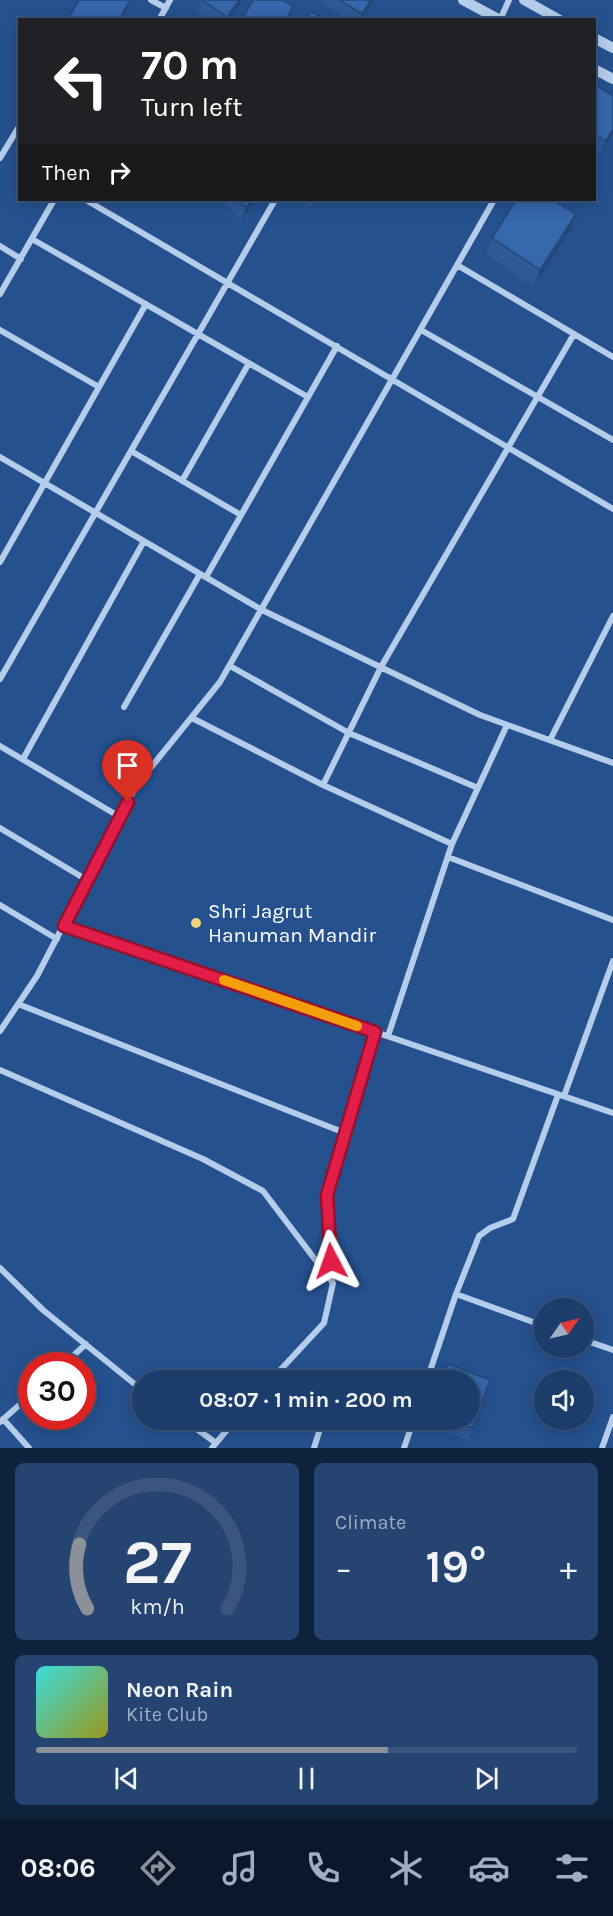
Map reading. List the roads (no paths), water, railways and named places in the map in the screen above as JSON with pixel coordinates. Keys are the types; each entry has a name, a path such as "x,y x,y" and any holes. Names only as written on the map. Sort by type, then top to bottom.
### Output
{"street":[{"path":"151,0 166,8"},
{"path":"160,18 170,0"},
{"path":"463,0 496,18"},
{"path":"501,18 509,0"},
{"path":"524,0 556,18"},
{"path":"596,39 613,48"},
{"path":"596,70 613,79"},
{"path":"0,158 18,128"},
{"path":"0,294 53,201"},
{"path":"88,201 613,509"},
{"path":"0,679 274,201"},
{"path":"0,1030 37,976 136,786 192,718 230,666 493,201"},
{"path":"32,239 308,397"},
{"path":"0,246 21,259"},
{"path":"457,265 613,357"},
{"path":"0,562 146,304"},
{"path":"0,330 99,387"},
{"path":"421,330 613,440"},
{"path":"323,785 381,667 574,334"},
{"path":"124,707 241,515 337,346"},
{"path":"182,481 249,363"},
{"path":"131,452 241,515"},
{"path":"0,457 262,610 480,715 613,763"},
{"path":"23,759 144,542"},
{"path":"550,740 613,616"},
{"path":"230,666 349,733 478,788"},
{"path":"192,718 323,785 452,844"},
{"path":"388,1036 452,844 507,725"},
{"path":"0,746 120,817"},
{"path":"0,828 87,880"},
{"path":"448,857 613,920"},
{"path":"0,905 57,939"},
{"path":"64,926 613,1113"},
{"path":"430,1370 456,1294 479,1236 490,1228 513,1219 613,961"},
{"path":"18,1004 345,1133"},
{"path":"280,1370 324,1323 333,1283 327,1195 375,1032"},
{"path":"0,1070 203,1159 263,1191 333,1283"},
{"path":"0,1268 43,1310 132,1381"},
{"path":"456,1294 534,1322"},
{"path":"594,1343 613,1350"},
{"path":"77,1352 86,1344"},
{"path":"18,1407 2,1421 29,1448"},
{"path":"602,1448 613,1417"},
{"path":"196,1430 214,1445 227,1430"},
{"path":"404,1448 410,1430"},
{"path":"314,1448 320,1432"}],"place":[{"name":"Shri Jagrut Hanuman Mandir","path":"196,923"}]}
